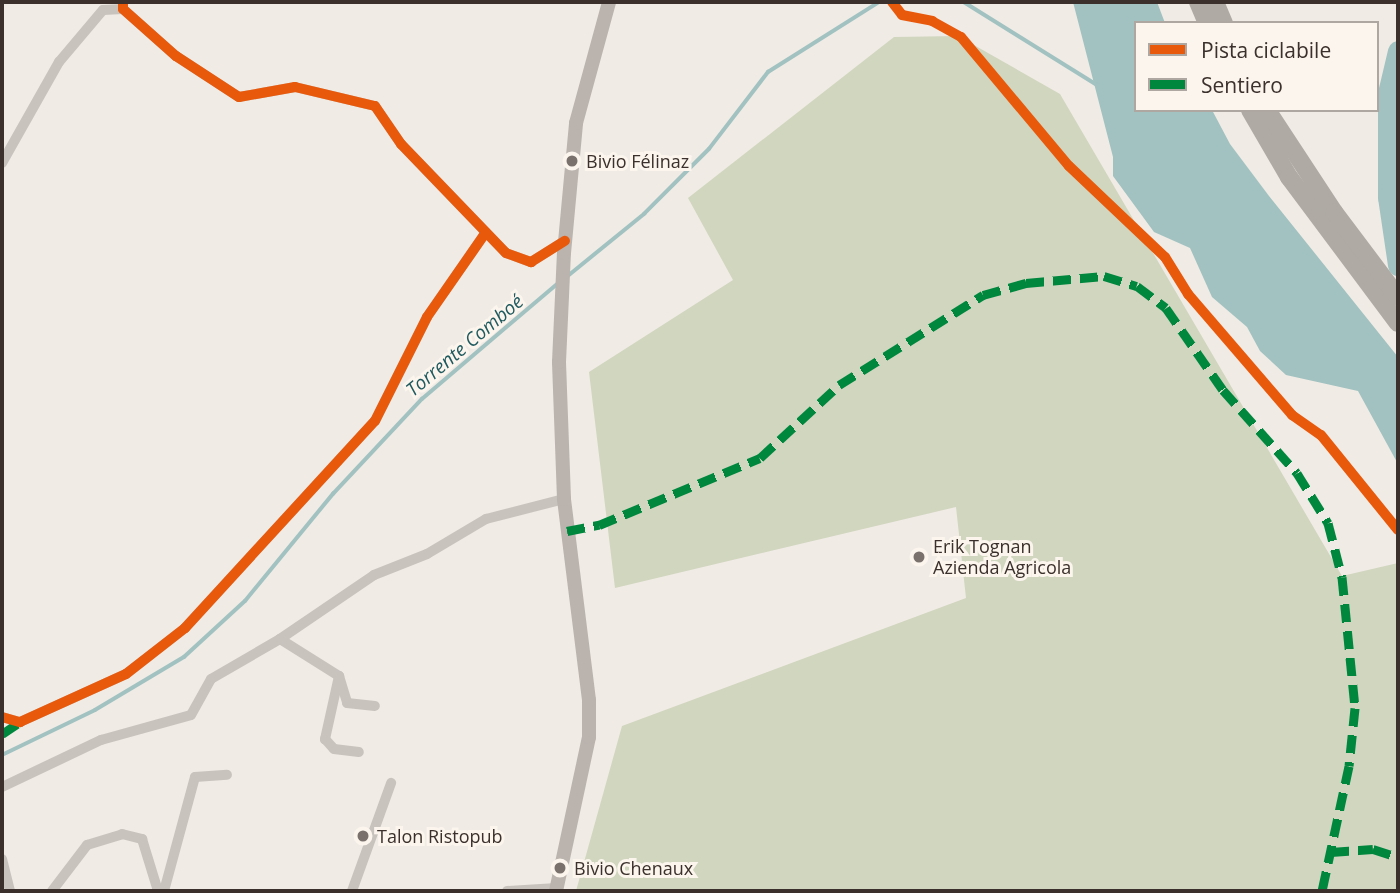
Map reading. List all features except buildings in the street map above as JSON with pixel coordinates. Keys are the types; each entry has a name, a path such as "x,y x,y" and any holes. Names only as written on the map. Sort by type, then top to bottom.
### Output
{"highway":[{"path":"1198,2 1206,21"},
{"path":"1215,2 1223,21"},
{"path":"1251,112 1289,177 1398,323"},
{"path":"1268,112 1398,297"}],"main road":[{"path":"556,890 589,737 589,700 564,499 564,247 576,123 609,2"}],"street":[{"path":"2,163 59,62 103,10 123,5 176,56 239,97 295,87 375,106 401,144 506,253 531,262 564,247"},
{"path":"2,718 20,722 126,674 186,628 375,421 427,317 486,232"},
{"path":"2,787 101,740 191,715 211,679 281,639 373,575 427,554 486,519 564,499"},
{"path":"281,639 339,676 347,703 374,706"},
{"path":"339,676 325,739 334,749 359,751"},
{"path":"164,891 195,777 227,775"},
{"path":"352,891 391,783"},
{"path":"52,891 87,845 122,834 142,839 158,891"},
{"path":"2,859 10,891"},
{"path":"507,891 556,890"}],"green space":[{"path":"958,36 1060,94 1342,576 1398,563 1398,891 576,891 622,726 966,598 956,507 615,588 589,372 733,280 688,198 894,37"}],"water":[{"path":"1073,2 1157,2 1164,21 1134,21 1134,112 1213,112 1230,144 1269,196 1398,357 1398,464 1358,391 1286,375 1260,351 1247,327 1212,297 1190,248 1154,232 1113,176 1113,157"}],"waterway":[{"name":"Torrente Comboé","path":"569,275 644,214 709,149 768,72 879,2"},
{"name":"Torrente Comboé","path":"964,2 1099,86"},
{"path":"1398,51 1388,93 1388,197 1398,265"},
{"name":"Torrente Comboé","path":"2,755 95,710 184,657 245,601 333,494 422,399 557,284"}],"marked path":[{"path":"567,531 599,525 760,458 839,385 983,295 1026,283 1104,276 1137,286 1166,308 1223,390 1297,473 1328,523 1342,577 1355,708 1349,766 1322,891"},
{"path":"2,734 20,722"},
{"path":"1331,852 1373,849 1398,857"}],"cycle path":[{"path":"123,2 123,9 176,56 239,97 295,87 375,106 401,144 506,253 531,262 565,241"},
{"path":"892,2 902,15 932,21 961,37 1069,166 1165,257 1188,294 1292,415 1321,435 1398,530"},
{"path":"2,717 20,722 126,674 185,628 375,421 427,317 486,232"}],"place":[{"name":"Bivio Félinaz","path":"572,161"},
{"name":"Erik Tognan Azienda Agricola","path":"919,557"},
{"name":"Talon Ristopub","path":"363,836"},
{"name":"Bivio Chenaux","path":"560,868"}]}
